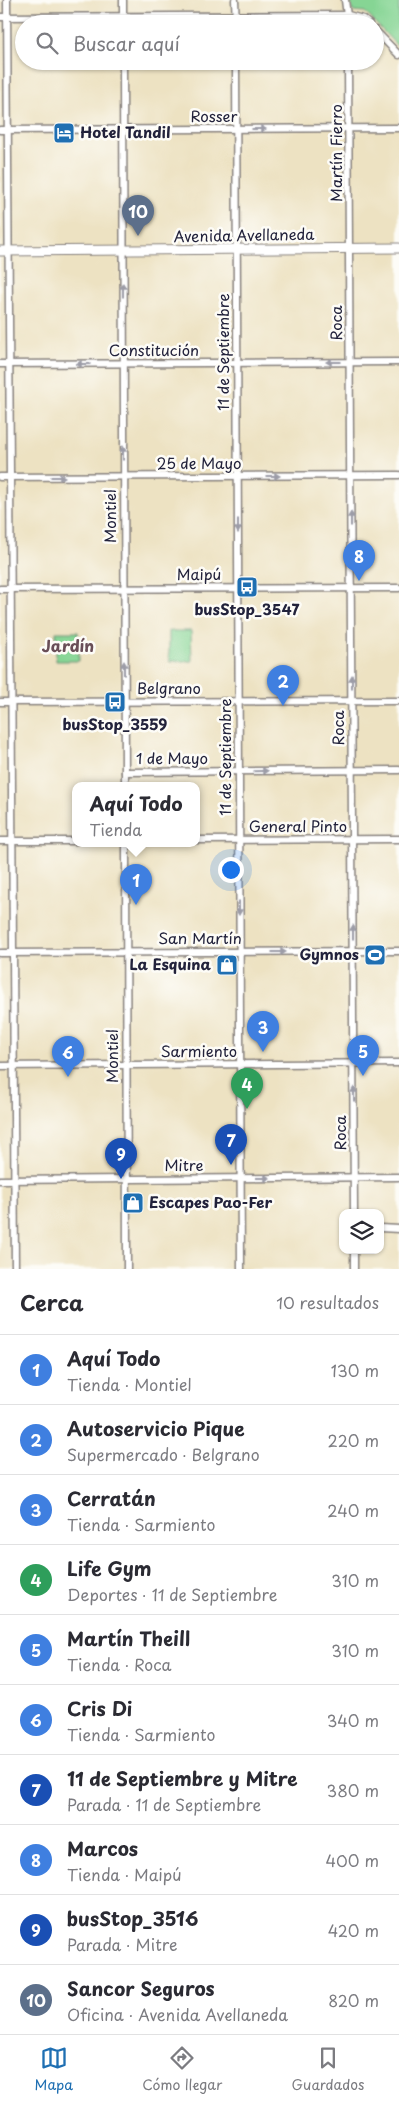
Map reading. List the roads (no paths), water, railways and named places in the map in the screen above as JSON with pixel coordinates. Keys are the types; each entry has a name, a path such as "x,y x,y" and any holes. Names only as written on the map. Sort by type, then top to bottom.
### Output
{"main road":[{"name":"Avenida Avellaneda","path":"4,248 350,246 399,244"},
{"name":"Avenida Avellaneda","path":"350,246 399,248"}],"street":[{"path":"7,0 4,17 4,248 9,364 15,1269"},
{"path":"123,0 123,15"},
{"path":"236,0 236,15 348,15 345,0"},
{"path":"384,39 399,55"},
{"name":"Montiel","path":"123,70 125,782"},
{"name":"11 de Septiembre","path":"236,70 241,1269"},
{"name":"Martín Fierro","path":"348,70 350,246"},
{"name":"Rosser","path":"4,130 399,128"},
{"name":"Roca","path":"350,246 354,1209"},
{"name":"Constitución","path":"0,364 399,362"},
{"name":"25 de Mayo","path":"0,477 399,475"},
{"name":"Maipú","path":"0,589 399,588"},
{"name":"Belgrano","path":"0,702 399,701"},
{"name":"1 de Mayo","path":"125,772 399,770"},
{"name":"General Pinto","path":"200,840 399,839"},
{"path":"0,841 72,841"},
{"name":"Montiel","path":"126,847 127,1269"},
{"name":"San Martín","path":"0,953 399,951"},
{"name":"Sarmiento","path":"0,1066 399,1063"},
{"name":"Mitre","path":"0,1180 399,1177"},
{"path":"384,1228 399,1229"},
{"path":"354,1254 354,1269"}],"place":[{"name":"Hotel Tandil","path":"64,133"},
{"name":"Sancor Seguros","path":"138,236"},
{"name":"Marcos","path":"359,581"},
{"name":"busStop_3547","path":"247,587"},
{"name":"busStop_3559","path":"115,702"},
{"name":"Autoservicio Pique","path":"283,706"},
{"name":"Aquí Todo","path":"136,905"},
{"name":"Gymnos","path":"375,955"},
{"name":"La Esquina","path":"227,965"},
{"name":"Cerratán","path":"263,1052"},
{"name":"Martín Theill","path":"363,1076"},
{"name":"Cris Di","path":"68,1077"},
{"name":"Life Gym","path":"247,1109"},
{"name":"11 de Septiembre y Mitre","path":"231,1165"},
{"name":"busStop_3516","path":"121,1179"},
{"name":"Escapes Pao-Fer","path":"133,1203"}],"district":[{"name":"Jardín","path":"68,646"}]}
